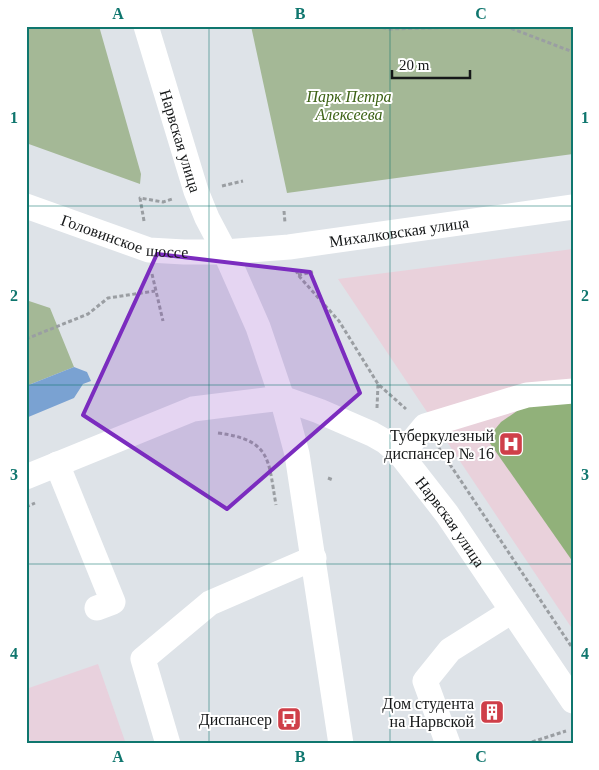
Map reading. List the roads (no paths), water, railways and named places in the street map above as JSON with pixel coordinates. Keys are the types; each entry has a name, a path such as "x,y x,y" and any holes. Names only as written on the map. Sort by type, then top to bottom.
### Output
{"street":[{"name":"Нарвская улица","path":"146,26 196,192 258,327 282,398 297,454 341,744"},
{"name":"Головинское шоссе","path":"26,206 148,250 225,252"},
{"name":"Михалковская улица","path":"225,252 289,247 573,207"},
{"path":"401,455 425,426 527,395 573,391"},
{"name":"Нарвская улица","path":"282,398 372,434 386,442 401,455 448,514 573,701"},
{"path":"26,477 192,409 282,398"},
{"path":"57,464 112,602 97,608"},
{"path":"168,744 143,659 210,603 314,558"},
{"path":"448,744 425,681 450,650 512,611"}],"water":[{"path":"74,367 87,372 91,381 83,384 74,398 26,418 26,386"}],"place":[{"name":"Туберкулезный диспансер № 16","path":"511,444"},
{"name":"Дом студента на Нарвской","path":"492,712"},
{"name":"Диспансер","path":"289,719"}],"park label":[{"name":"Парк Петра Алексеева","path":"349,105"}]}
